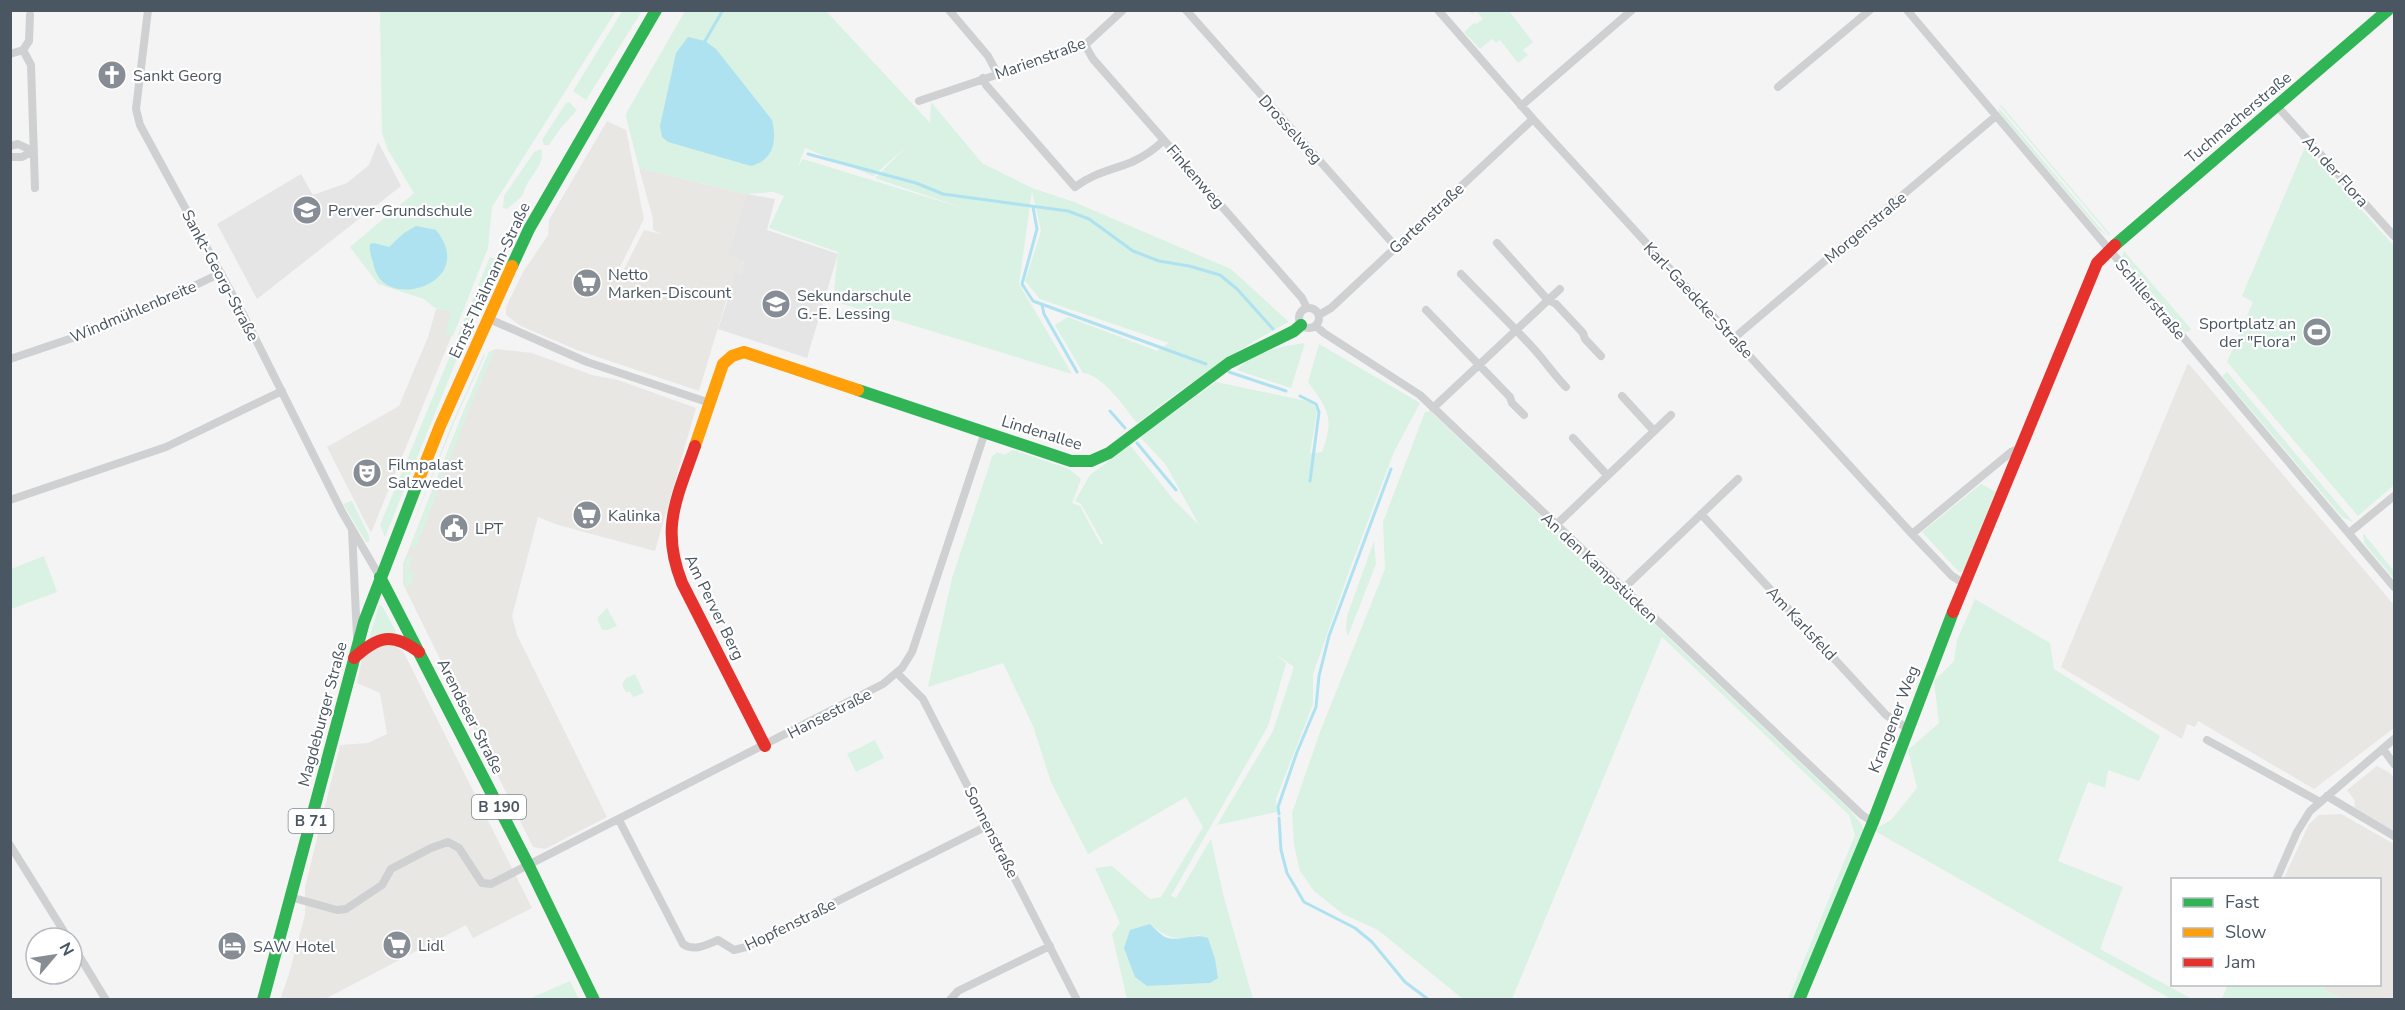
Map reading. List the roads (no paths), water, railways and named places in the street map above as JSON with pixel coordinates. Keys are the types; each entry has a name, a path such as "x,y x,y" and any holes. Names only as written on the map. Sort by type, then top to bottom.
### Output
{"street":[{"name":"Sankt-Georg-Straße","path":"148,10 136,109 138,120 221,273 352,530 381,577"},
{"name":"Ernst-Thälmann-Straße","path":"381,577 440,426 487,318 543,204 656,10"},
{"path":"949,10 988,56 998,73"},
{"path":"1107,10 1114,19"},
{"name":"Marienstraße","path":"919,101 1085,45 1123,10"},
{"name":"Drosselweg","path":"1186,10 1396,247"},
{"name":"Karl-Gaedcke-Straße","path":"1438,10 1521,106 1912,534 1952,576 1965,584"},
{"path":"1521,106 1632,10"},
{"path":"1778,87 1870,10"},
{"name":"Schillerstraße","path":"1907,10 2394,587"},
{"name":"Tuchmacherstraße","path":"2109,250 2388,10"},
{"path":"10,54 23,50 29,41 30,15"},
{"name":"Finkenweg","path":"1085,45 1093,59 1302,298 1307,308"},
{"path":"23,50 31,65 35,188"},
{"name":"Marienstraße","path":"983,78 986,85 1075,188 1099,172 1143,156 1164,140"},
{"name":"An der Flora","path":"2277,106 2394,236"},
{"name":"Morgenstraße","path":"1734,338 1996,116"},
{"name":"Gartenstraße","path":"1319,315 1331,308 1533,118"},
{"path":"10,146 18,144 33,151"},
{"path":"10,157 22,157 33,151"},
{"path":"1497,243 1547,299 1556,304 1601,356"},
{"name":"Krangener Weg","path":"1799,999 1873,822 1907,728 2097,263 2109,250"},
{"name":"Windmühlenbreite","path":"10,359 111,325 221,273"},
{"path":"1461,274 1566,387"},
{"path":"1433,408 1560,289"},
{"path":"1307,308 1315,310 1319,315 1316,326 1309,328 1301,325 1299,315 1307,308"},
{"path":"1426,310 1510,397 1512,403 1524,415"},
{"path":"487,318 587,362 710,403"},
{"name":"Lindenallee","path":"744,352 1071,461 1084,463 1095,461 1110,453 1229,363 1294,331 1301,325"},
{"name":"An den Kampstücken","path":"1316,326 1413,390 1853,807 1873,822"},
{"name":"Am Perver Berg","path":"744,352 732,356 723,364 671,518 672,556 682,583 765,746"},
{"path":"10,500 166,447 282,391"},
{"path":"1622,396 1654,431"},
{"path":"1556,525 1671,415"},
{"name":"Hansestraße","path":"291,897 337,910 346,909 382,885 391,869 430,848 448,842 459,848 482,883 491,884 876,689 906,663 915,645 985,432"},
{"path":"1573,438 1607,475"},
{"path":"1912,534 2011,452 2016,450 2020,452"},
{"path":"1623,589 1738,479"},
{"path":"2349,533 2394,496"},
{"name":"Am Karlsfeld","path":"1701,514 1886,715 1907,728"},
{"name":"Sankt-Georg-Straße","path":"352,530 357,644"},
{"name":"Magdeburger Straße","path":"263,999 357,644 381,577"},
{"name":"Arendseer Straße","path":"381,577 529,866 594,999"},
{"path":"353,659 373,642 386,638 399,640 422,655"},
{"name":"Sonnenstraße","path":"897,673 923,699 1077,999"},
{"path":"2276,878 2297,832 2323,799 2394,739"},
{"path":"2207,740 2394,836"},
{"path":"2383,749 2394,764"},
{"name":"Hopfenstraße","path":"619,820 683,944 686,947 696,948 718,940 734,950 746,947 989,825"},
{"path":"10,845 61,926"},
{"path":"950,999 958,992 1050,946"},
{"path":"84,963 106,999"}],"water":[{"path":"688,37 705,41 716,49 772,120 774,142 772,149 759,163 751,166 668,142 662,137 660,126 676,53"},
{"path":"416,226 436,230 446,247 447,262 441,274 431,283 418,288 390,287 376,273 370,253 370,244 389,247 404,233"},
{"path":"1150,924 1170,939 1197,936 1208,938 1218,978 1210,983 1147,986 1135,977 1124,948 1130,930"}],"waterway":[{"path":"705,41 723,10"},
{"path":"808,154 916,183 943,194 1068,211 1089,219 1133,251 1159,261 1189,266 1220,275 1237,289 1273,329"},
{"path":"1033,207 1037,229 1022,284 1033,301 1206,364"},
{"path":"1042,305 1044,314 1077,372"},
{"path":"1229,372 1286,391"},
{"path":"1300,396 1316,404 1319,412 1310,481"},
{"path":"1110,411 1125,428"},
{"path":"1137,443 1176,490"},
{"path":"1279,814 1278,807 1297,752 1316,707 1319,676 1329,636 1391,469"},
{"path":"1279,818 1281,850 1287,873 1304,902 1355,928 1372,942 1405,982 1429,1000"}],"place":[{"name":"Sankt Georg","path":"112,75"},
{"name":"Perver-Grundschule","path":"307,210"},
{"name":"Netto Marken-Discount","path":"587,283"},
{"name":"Sekundarschule G.-E. Lessing","path":"776,304"},
{"name":"Sportplatz an der \"Flora\"","path":"2317,332"},
{"name":"Filmpalast Salzwedel","path":"367,473"},
{"name":"Kalinka","path":"587,515"},
{"name":"LPT","path":"454,528"},
{"name":"Lidl","path":"397,945"},
{"name":"SAW Hotel","path":"232,946"}]}
